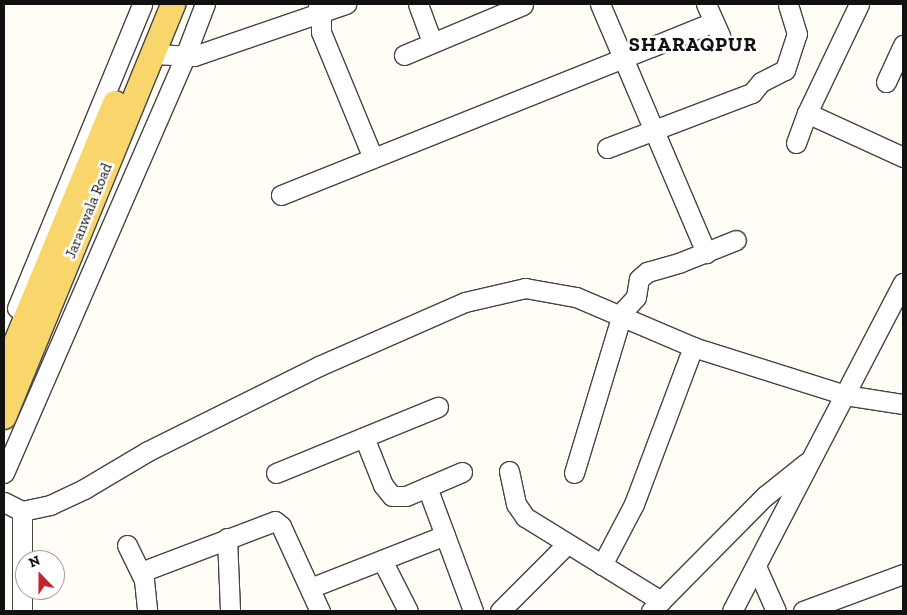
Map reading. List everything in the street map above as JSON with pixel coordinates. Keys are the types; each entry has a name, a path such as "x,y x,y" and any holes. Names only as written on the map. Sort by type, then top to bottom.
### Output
{"main road":[{"name":"Jaranwala Road","path":"4,372 156,4"},
{"name":"Jaranwala Road","path":"4,418 174,4"}],"street":[{"path":"4,342 142,4"},
{"path":"4,473 185,56 205,4"},
{"path":"153,54 194,56 319,9 346,4"},
{"path":"418,4 432,42"},
{"path":"600,4 621,58 706,253"},
{"path":"281,195 621,58 717,30 706,4"},
{"path":"607,148 752,93 761,82 785,70 797,34 788,4"},
{"path":"796,143 807,114 859,4"},
{"path":"404,55 523,5"},
{"path":"319,9 321,32 373,158"},
{"path":"886,82 903,45"},
{"path":"807,114 903,157"},
{"path":"574,473 621,316 636,297 638,283 642,275 706,253 736,240"},
{"path":"732,611 903,283"},
{"path":"4,502 22,511 50,505 148,452 319,366 465,302 525,288 576,297 693,347 845,395 903,404"},
{"path":"602,565 634,504 693,347"},
{"path":"276,473 438,407"},
{"path":"364,437 383,485 392,496 406,496 462,472"},
{"path":"509,471 516,504 525,518 602,565 656,606 765,496 812,459"},
{"path":"427,488 473,611"},
{"path":"22,511 22,611"},
{"path":"141,572 269,522 278,523 320,611"},
{"path":"310,588 446,535"},
{"path":"227,538 230,611"},
{"path":"500,611 568,544"},
{"path":"127,545 141,572 146,589 147,611"},
{"path":"382,560 408,611"},
{"path":"756,566 776,611"},
{"path":"803,611 903,574"}],"district":[{"name":"SHARAQPUR","path":"693,44"}]}
